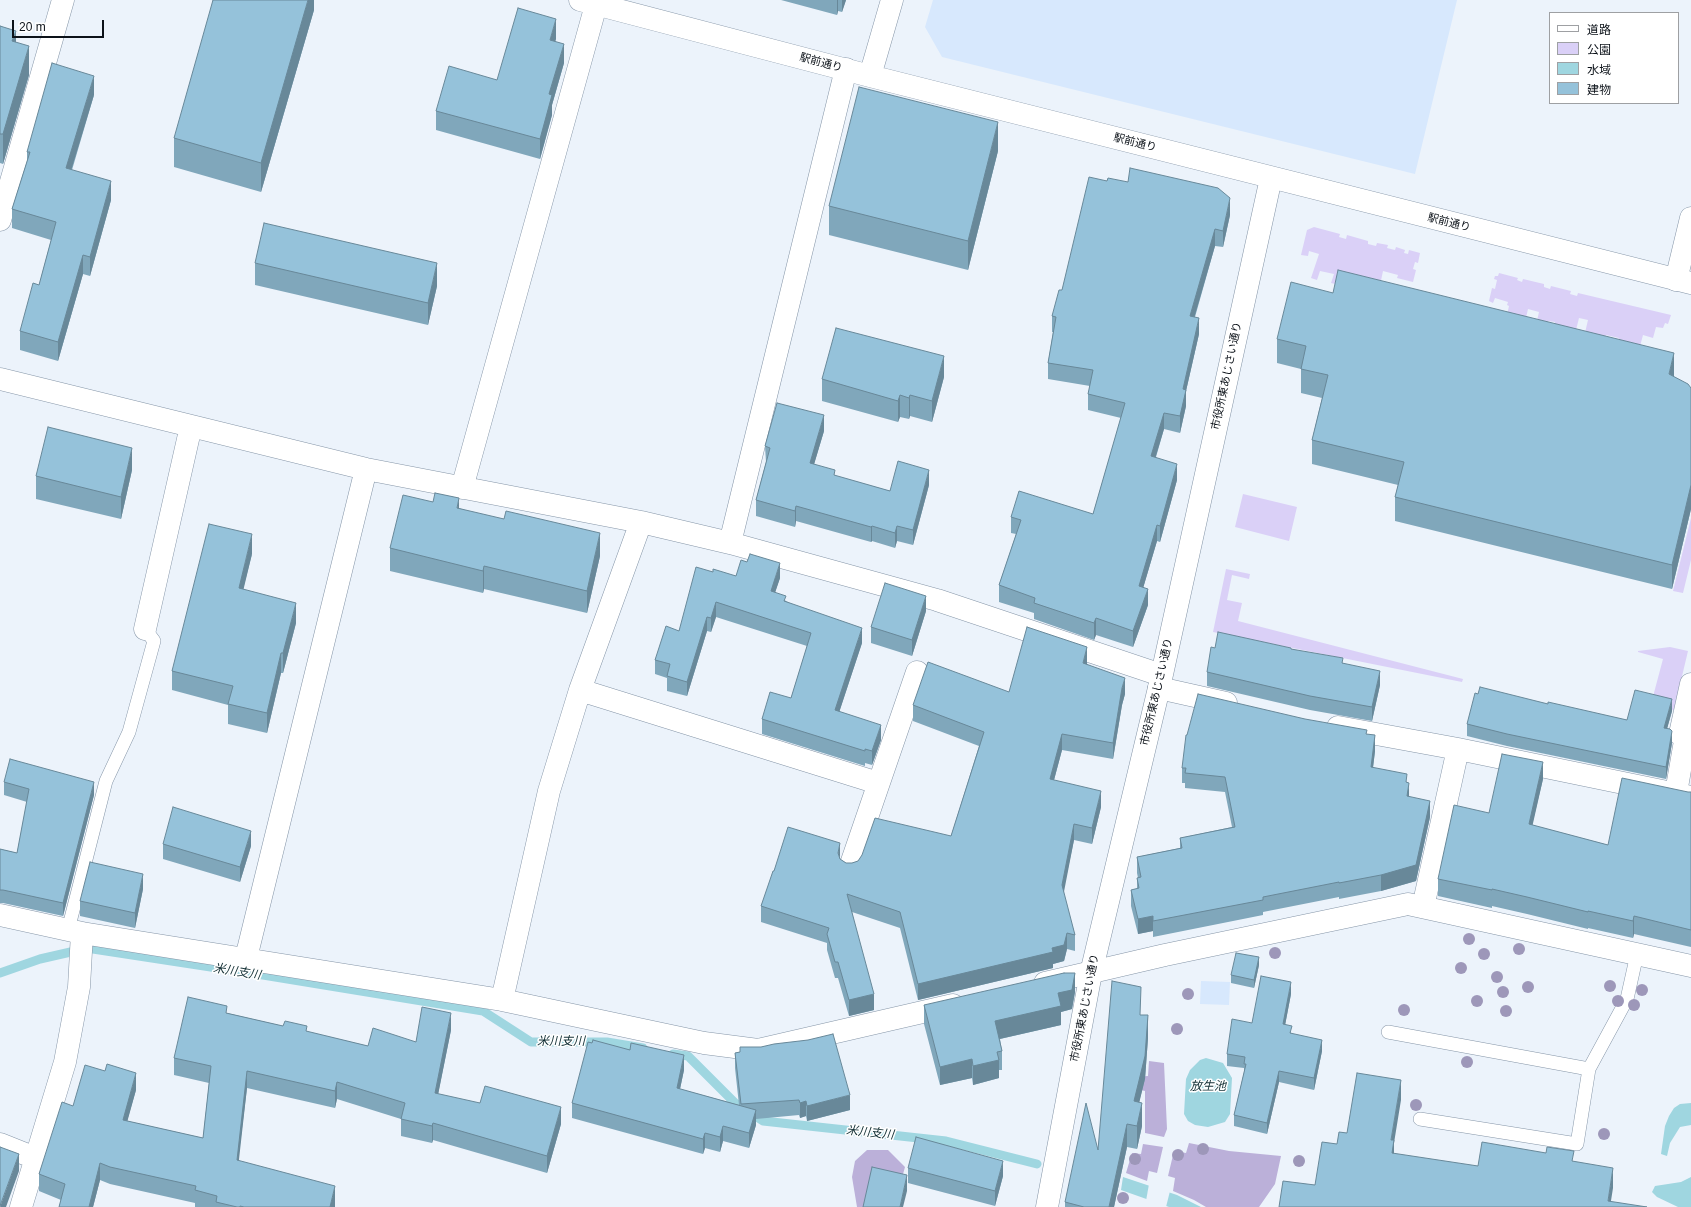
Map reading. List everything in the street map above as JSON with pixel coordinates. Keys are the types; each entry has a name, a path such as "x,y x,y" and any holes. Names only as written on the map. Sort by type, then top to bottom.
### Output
{"street":[{"path":"0,220 63,0"},
{"path":"870,76 892,0"},
{"path":"462,488 588,2"},
{"name":"駅前通り","path":"588,2 870,76 1684,282"},
{"path":"730,543 846,69"},
{"name":"市役所東あじさい通り","path":"1047,1207 1091,973 1160,681 1271,178"},
{"path":"1684,282 1691,218"},
{"path":"0,379 366,469 641,522 730,543 937,600 1160,681 1248,708"},
{"path":"145,629 191,426"},
{"path":"246,958 366,469"},
{"path":"502,1000 549,792 580,690 641,522"},
{"path":"850,868 917,672"},
{"path":"1315,723 1458,749 1683,795 1686,734 1680,734 1691,684"},
{"path":"580,690 878,783"},
{"path":"1423,907 1458,749"},
{"path":"1029,987 1165,955 1408,904 1691,966"},
{"path":"0,915 75,932 246,958 502,1000 704,1043 758,1050 976,1000"},
{"path":"21,1207 65,1062 79,987 75,932"},
{"path":"0,1144 35,1158"}],"lane":[{"path":"75,932 106,781 129,732 154,641 145,629"},
{"path":"1420,1119 1577,1144 1589,1068 1627,999 1637,954"},
{"path":"1388,1032 1589,1068"}],"shaded area":[{"path":"933,0 1457,0 1415,174 942,57 925,27"},
{"path":"1201,981 1230,982 1229,1005 1200,1004"},
{"path":"1149,1061 1164,1063 1167,1129 1164,1137 1145,1133 1145,1091 1131,1088 1133,1077 1148,1076"},
{"path":"1189,1143 1229,1151 1281,1156 1275,1184 1259,1207 1206,1207 1173,1191 1175,1178 1168,1176 1174,1151 1186,1153"},
{"path":"1143,1144 1163,1147 1157,1173 1149,1171 1147,1181 1126,1173 1132,1153 1141,1154"},
{"path":"867,1150 888,1150 905,1167 900,1185 864,1207 857,1207 852,1177 855,1161"}],"green space":[{"path":"1314,227 1340,234 1339,237 1346,239 1347,235 1368,241 1368,244 1376,246 1377,243 1388,245 1387,248 1395,250 1396,247 1405,250 1404,253 1408,254 1409,250 1420,253 1418,263 1415,262 1413,269 1416,270 1413,282 1397,278 1398,275 1383,271 1378,295 1335,282 1335,284 1331,283 1334,274 1320,271 1317,280 1311,278 1319,254 1309,251 1308,256 1301,255 1307,230"},
{"path":"1499,273 1518,278 1517,280 1522,282 1523,279 1544,284 1544,287 1550,289 1551,286 1571,291 1570,294 1577,296 1578,293 1671,315 1668,324 1665,323 1663,328 1656,327 1653,338 1643,335 1639,350 1617,345 1619,338 1606,335 1604,342 1584,337 1588,320 1579,318 1575,334 1553,329 1555,322 1548,321 1546,328 1536,325 1539,312 1528,309 1525,322 1507,315 1509,306 1507,305 1508,302 1495,298 1493,303 1489,301 1492,288 1495,289 1497,280 1494,279 1495,276 1498,276"},
{"path":"1243,494 1297,507 1289,541 1235,527"},
{"path":"1691,518 1691,560 1683,593 1673,591"},
{"path":"1226,569 1250,574 1249,579 1232,575 1227,600 1242,603 1238,621 1463,679 1462,682 1213,632"},
{"path":"1670,647 1688,651 1674,710 1651,704 1663,659 1638,652"}],"water":[{"name":"放生池","path":"1206,1058 1223,1063 1232,1078 1230,1114 1225,1122 1208,1127 1195,1125 1188,1121 1184,1114 1186,1079 1190,1070 1200,1060"},
{"path":"1691,1103 1691,1125 1680,1127 1670,1143 1667,1156 1661,1154 1665,1126 1669,1116 1674,1108 1680,1104"},
{"path":"1123,1177 1177,1195 1201,1207 1169,1207 1121,1190"},
{"path":"1691,1177 1691,1207 1678,1207 1657,1197 1652,1192 1655,1186 1681,1182"}],"pier":[{"path":"1149,1184 1170,1191 1166,1207 1146,1201"}],"building":[{"path":"213,0 308,0 261,163 174,138"},
{"path":"518,8 556,19 550,40 564,44 549,94 552,95 540,139 436,111 449,66 497,80"},
{"path":"0,26 16,31 12,41 29,46 3,134 0,134"},
{"path":"52,63 94,76 66,168 111,181 90,257 83,255 58,342 20,331 33,283 39,285 56,222 12,209 30,152 27,152"},
{"path":"859,87 998,122 968,241 829,206"},
{"path":"1130,168 1218,188 1230,198 1223,231 1215,229 1190,316 1199,318 1183,389 1186,390 1180,416 1164,413 1151,456 1177,464 1160,526 1157,525 1139,586 1148,589 1133,631 1096,618 1094,623 1034,603 1035,598 999,585 1021,520 1011,517 1019,491 1093,514 1125,403 1088,394 1093,370 1048,363 1056,317 1052,316 1059,290 1062,290 1089,177 1107,181 1108,178 1128,182"},
{"path":"264,223 437,263 428,303 255,263"},
{"path":"1338,270 1674,353 1669,374 1688,384 1691,388 1691,485 1672,565 1395,497 1404,462 1312,440 1328,375 1301,369 1306,346 1277,339 1291,282 1333,293"},
{"path":"836,328 944,356 932,401 910,395 909,398 900,395 898,401 822,379"},
{"path":"777,403 824,415 810,463 835,470 834,475 890,491 898,461 929,470 913,530 897,526 895,533 796,506 795,511 756,500 770,448 765,446"},
{"path":"48,427 132,448 121,497 36,476"},
{"path":"435,493 459,498 457,508 504,519 506,511 600,533 587,591 484,566 483,571 390,548 403,495 433,502"},
{"path":"209,524 252,534 239,588 296,603 283,653 281,653 267,713 228,704 233,686 172,671"},
{"path":"750,554 780,563 771,591 786,596 784,601 862,628 835,710 881,725 872,751 865,749 865,751 762,719 770,692 791,698 811,633 716,602 711,618 707,617 687,682 667,676 670,664 655,660 666,626 679,631 696,567 713,572 713,569 736,576 741,560 747,562"},
{"path":"885,583 926,596 912,640 871,627"},
{"path":"1027,627 1087,647 1083,663 1125,678 1113,743 1062,734 1050,779 1101,791 1092,828 1074,824 1062,885 1075,935 1067,933 1064,945 1052,948 1053,952 918,984 900,912 847,894 874,994 849,1000 838,962 835,962 827,934 829,928 761,906 788,827 840,843 838,853 840,859 846,863 858,861 862,855 875,818 951,836 984,732 913,705 928,662 1009,692"},
{"path":"1218,632 1291,649 1343,658 1342,663 1380,671 1372,707 1310,696 1207,672 1211,647 1215,648"},
{"path":"1480,687 1548,704 1548,702 1627,720 1635,690 1672,699 1664,728 1672,731 1666,767 1507,734 1467,724 1475,693 1478,694"},
{"path":"1198,694 1305,719 1367,730 1366,734 1375,735 1371,767 1407,774 1406,782 1409,783 1407,796 1430,801 1416,865 1381,875 1263,897 1263,900 1153,921 1153,916 1138,919 1131,890 1139,888 1137,878 1141,877 1137,857 1182,848 1180,838 1235,827 1225,777 1185,773 1186,768 1182,768 1186,735"},
{"path":"1502,754 1543,762 1529,824 1608,845 1622,778 1691,792 1691,930 1634,916 1633,921 1588,912 1492,889 1438,879 1454,805 1489,813"},
{"path":"10,759 94,782 63,903 0,890 0,849 17,853 29,789 4,782"},
{"path":"173,807 251,831 240,867 163,844"},
{"path":"90,862 143,874 135,913 80,901"},
{"path":"1236,953 1259,957 1254,980 1231,975"},
{"path":"1064,973 1075,973 1072,990 1058,993 1061,1006 995,1021 1002,1051 997,1052 999,1060 973,1066 972,1059 940,1067 924,1005"},
{"path":"1261,976 1291,982 1283,1024 1292,1026 1290,1033 1322,1040 1314,1078 1279,1071 1267,1123 1234,1115 1246,1064 1244,1064 1245,1057 1227,1054 1232,1019 1252,1023"},
{"path":"1112,981 1141,987 1140,1015 1148,1015 1145,1056 1134,1101 1142,1103 1137,1126 1127,1124 1109,1207 1084,1207 1065,1202 1086,1103 1098,1150"},
{"path":"188,997 227,1006 226,1013 283,1026 285,1021 307,1026 306,1031 368,1046 373,1028 416,1042 422,1007 451,1013 435,1093 480,1103 485,1086 561,1107 547,1156 433,1123 432,1126 401,1119 405,1103 337,1082 335,1091 247,1071 237,1160 335,1186 330,1207 237,1207 216,1202 217,1196 195,1190 196,1186 110,1167 100,1163 89,1207 59,1207 65,1184 39,1174 62,1102 73,1106 85,1065 105,1071 107,1064 136,1073 123,1120 203,1138 211,1066 174,1058"},
{"path":"833,1034 850,1095 807,1106 806,1101 800,1103 799,1100 741,1104 735,1053 740,1052 740,1047 761,1047 808,1040"},
{"path":"593,1040 630,1050 631,1043 684,1055 677,1088 756,1110 749,1133 723,1126 720,1137 705,1133 703,1139 572,1103 588,1042 592,1043"},
{"path":"1357,1073 1401,1080 1391,1140 1394,1140 1392,1153 1478,1166 1482,1142 1546,1153 1547,1147 1574,1151 1572,1161 1613,1168 1608,1201 1647,1207 1279,1207 1283,1181 1315,1185 1322,1142 1337,1144 1339,1132 1347,1133"},
{"path":"916,1137 1003,1161 995,1191 908,1168"},
{"path":"0,1147 19,1154 0,1206"},
{"path":"872,1167 907,1175 900,1207 863,1207"}],"waterway":[{"name":"米川支川","path":"93,949 483,1011 531,1042 607,1042 643,1048"},
{"name":"米川支川","path":"0,973 40,959 75,951"},
{"name":"米川支川","path":"673,1054 688,1056 735,1103 763,1121 946,1141 1037,1164"}]}
